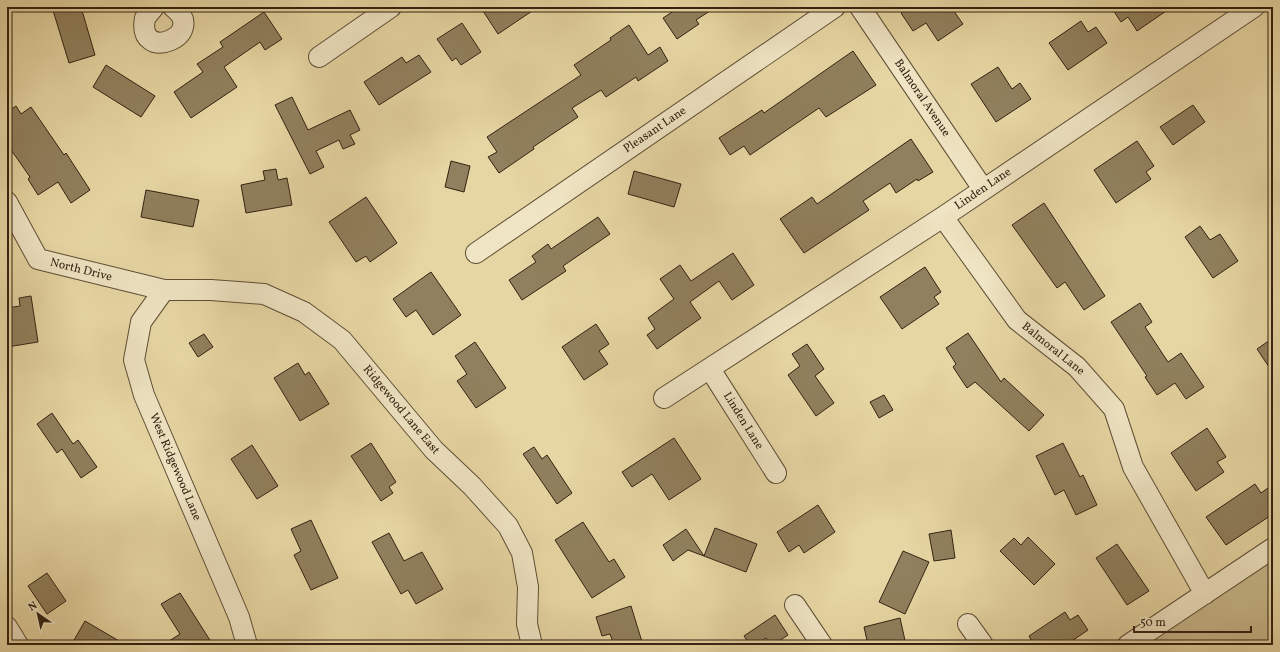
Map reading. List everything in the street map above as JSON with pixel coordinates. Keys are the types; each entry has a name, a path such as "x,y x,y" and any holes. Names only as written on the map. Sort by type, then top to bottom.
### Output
{"street":[{"path":"154,7 148,12 144,24 147,36 157,42 170,42 179,34 182,22 180,9"},
{"path":"318,57 391,7"},
{"name":"Pleasant Lane","path":"476,253 835,7"},
{"name":"Balmoral Avenue","path":"860,7 983,189"},
{"name":"Linden Lane","path":"664,398 943,217 1254,7"},
{"name":"North Drive","path":"7,202 38,259 164,290"},
{"name":"Balmoral Lane","path":"943,217 1017,320 1078,367 1114,409 1133,467 1204,594"},
{"name":"West Ridgewood Lane","path":"164,290 141,322 134,360 144,395 239,618 247,645"},
{"name":"Ridgewood Lane East","path":"164,290 211,290 264,294 304,312 342,340 434,450 472,486 508,526 522,553 528,587 527,624 532,645"},
{"name":"Linden Lane","path":"710,369 776,473"},
{"path":"1128,645 1273,548"},
{"path":"795,605 822,645"},
{"path":"968,624 983,645"},
{"path":"7,627 18,645"}],"shaded area":[{"path":"1273,559 1273,645 1142,645"}],"building":[{"path":"52,7 81,7 95,55 69,63"},
{"path":"489,7 538,7 498,34 483,11"},
{"path":"680,7 716,7 696,20 699,24 677,39 663,18"},
{"path":"909,7 951,7 963,24 938,41 926,23 913,31 901,13"},
{"path":"1111,7 1172,7 1137,31 1128,17 1121,22"},
{"path":"264,12 282,39 265,50 260,42 224,67 237,87 191,118 174,92 203,72 197,64 223,47 220,42"},
{"path":"1081,21 1088,32 1096,27 1107,43 1068,70 1049,43"},
{"path":"462,23 481,52 461,65 456,58 452,61 437,39"},
{"path":"629,25 648,55 660,47 668,61 638,81 636,77 606,97 601,90 572,108 578,117 533,147 534,149 499,173 488,157 497,152 487,137 581,75 574,65 611,40 610,38"},
{"path":"853,51 876,85 826,117 819,108 750,155 744,146 730,155 719,138 762,110 764,113"},
{"path":"419,55 431,72 379,105 364,82 402,57 406,63"},
{"path":"106,65 155,96 141,117 93,87"},
{"path":"998,67 1012,89 1020,83 1031,99 996,122 971,84"},
{"path":"292,97 308,130 350,110 360,130 350,135 355,144 343,149 339,140 316,151 324,167 310,174 275,105"},
{"path":"1193,105 1205,122 1173,145 1160,127"},
{"path":"16,106 21,114 31,107 64,155 66,153 90,190 71,203 58,182 38,195 28,179 30,177 7,144 7,112"},
{"path":"911,139 933,172 918,181 917,179 896,193 890,183 863,201 869,210 804,253 780,219 812,197 817,204"},
{"path":"1137,141 1154,166 1146,172 1151,179 1116,203 1094,170"},
{"path":"451,161 470,166 464,192 445,187"},
{"path":"276,169 278,180 287,178 292,205 246,213 241,185 265,180 263,171"},
{"path":"634,171 681,184 674,207 628,194"},
{"path":"146,190 199,200 193,227 141,217"},
{"path":"366,197 397,243 370,262 366,256 356,262 329,222"},
{"path":"1044,203 1105,296 1084,310 1065,282 1057,288 1012,225"},
{"path":"598,217 610,234 563,266 566,271 522,300 509,280 536,262 532,256 548,244 551,249"},
{"path":"1200,226 1210,240 1220,234 1238,261 1213,278 1185,237"},
{"path":"733,253 754,285 732,300 719,281 690,302 701,318 657,349 647,335 655,329 648,318 674,299 660,279 680,265 691,281"},
{"path":"925,267 941,292 934,297 939,304 902,329 880,297"},
{"path":"431,272 461,315 433,335 416,310 406,317 393,299"},
{"path":"31,296 38,342 7,347 7,308 20,306 19,298"},
{"path":"1140,303 1152,322 1145,327 1168,362 1181,353 1204,387 1186,399 1175,383 1157,395 1145,377 1147,376 1111,322"},
{"path":"596,324 609,344 599,351 608,364 584,380 562,347"},
{"path":"968,333 1001,382 1004,378 1044,415 1029,431 975,382 967,388 953,367 956,364 946,348"},
{"path":"204,334 213,347 198,357 189,343"},
{"path":"1273,338 1273,373 1257,349"},
{"path":"475,342 506,388 476,408 457,381 467,374 455,356"},
{"path":"807,344 824,369 815,376 834,403 816,416 788,375 800,366 792,354"},
{"path":"298,363 305,375 309,372 329,404 300,421 274,378"},
{"path":"884,395 893,410 879,418 870,402"},
{"path":"52,413 73,444 78,440 97,467 81,478 62,449 57,453 37,424"},
{"path":"1207,428 1226,457 1217,462 1224,472 1196,491 1171,453"},
{"path":"674,438 701,479 669,500 652,474 632,487 622,472"},
{"path":"371,443 396,482 389,487 393,493 381,501 351,456"},
{"path":"1063,443 1080,477 1083,475 1097,505 1076,515 1064,490 1055,495 1036,456"},
{"path":"252,445 278,486 257,499 231,459"},
{"path":"534,447 542,459 547,455 572,493 557,504 523,454"},
{"path":"1255,484 1261,493 1268,488 1273,495 1273,514 1226,545 1206,517"},
{"path":"818,505 835,532 804,553 799,545 789,552 777,532"},
{"path":"311,520 338,578 311,590 294,555 301,551 291,529"},
{"path":"583,522 609,562 614,559 625,577 592,598 555,540"},
{"path":"715,528 757,544 746,572 688,550 673,561 663,545 686,529 704,556"},
{"path":"951,530 955,558 934,561 929,534"},
{"path":"389,533 404,561 422,552 443,589 416,604 408,590 401,594 372,542"},
{"path":"1028,537 1055,564 1034,585 1000,551 1014,538 1021,545"},
{"path":"1117,544 1149,591 1127,605 1096,558"},
{"path":"903,551 929,562 905,614 879,602"},
{"path":"47,573 66,601 47,614 28,586"},
{"path":"180,593 213,645 163,645 180,634 161,604"},
{"path":"631,606 643,645 614,645 610,634 602,636 596,617"},
{"path":"1065,612 1070,620 1078,615 1088,630 1066,645 1034,645 1029,636"},
{"path":"775,615 788,635 773,645 771,645 766,638 756,645 750,645 744,636"},
{"path":"900,618 906,645 868,645 864,627"},
{"path":"85,621 126,645 82,645 74,640"}]}
